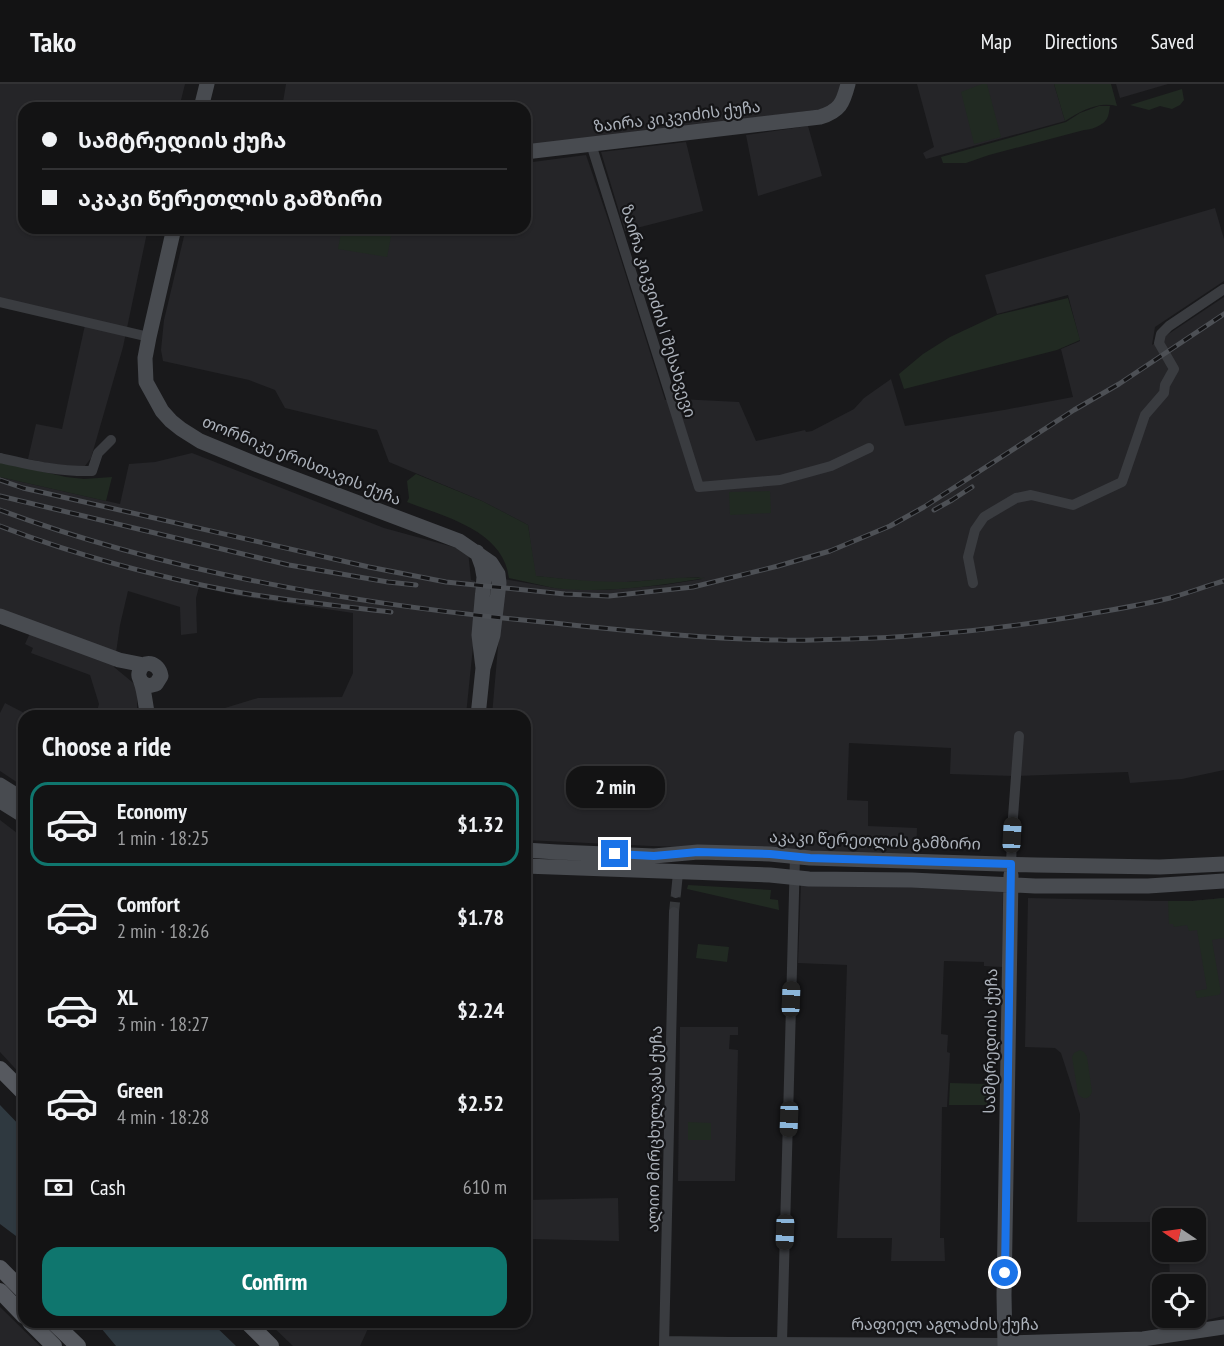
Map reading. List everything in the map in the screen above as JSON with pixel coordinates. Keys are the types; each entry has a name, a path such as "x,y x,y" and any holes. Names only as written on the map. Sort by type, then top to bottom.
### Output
{"main road":[{"path":"202,102 207,84"},
{"name":"ზაირა კიკვიძის ქუჩა","path":"531,151 820,117 833,114 842,103 849,84"},
{"name":"თორნიკე ერისთავის ქუჩა","path":"173,234 149,337 145,368 150,390 162,411 191,436 217,449 459,541 491,562 498,574 499,583 493,635 483,668 479,710"},
{"path":"0,616 119,660 145,677 153,710"},
{"path":"145,677 145,710"},
{"path":"0,785 18,796"},
{"path":"0,801 18,812"},
{"name":"აკაკი წერეთლის გამზირი","path":"531,850 654,856 698,852 770,854 810,858 1160,867 1224,864"},
{"name":"სამტრედიის ქუჩა","path":"1005,1344 1011,864"},
{"path":"531,866 770,875 794,878 962,881 1010,885 1148,886 1224,882"},
{"path":"0,1069 18,1088"},
{"path":"0,1268 18,1286"},
{"path":"0,1291 18,1310"},
{"name":"რაფიელ აგლაძის ქუჩა","path":"1005,1344 1143,1339 1224,1327"},
{"path":"36,1328 54,1346"},
{"path":"59,1328 78,1346"},
{"path":"253,1328 271,1346"}],"street":[{"name":"ზაირა კიკვიძის I შესახვევი","path":"591,144 699,487 780,480 831,466 869,448"},
{"path":"973,583 968,557 975,530 984,517 1016,498 1030,495 1073,505 1122,482 1145,415 1164,393 1165,385 1174,369 1159,343 1161,334 1169,326 1224,290"},
{"path":"0,302 149,337"},
{"path":"0,458 38,467 76,472 92,471 98,453 111,440"},
{"name":"სამტრედიის ქუჩა","path":"1011,864 1019,736"},
{"path":"782,1342 795,856"},
{"path":"676,893 678,873"},
{"name":"ალიო მირცხულავას ქუჩა","path":"664,1343 674,912"},
{"name":"რაფიელ აგლაძის ქუჩა","path":"664,1343 1005,1344"}],"shaded area":[{"path":"0,84 185,84 180,102 18,102 18,234 147,234 123,347 91,458 85,466 71,468 28,459 36,424 62,429 85,325 0,306"},
{"path":"286,84 842,84 831,108 531,146 531,102 283,102"},
{"path":"917,84 1054,84 1065,121 926,159 923,153 934,147"},
{"path":"987,84 1001,137 974,144 961,92"},
{"path":"1054,84 1111,84 1117,106 1096,106 1065,121"},
{"path":"1116,84 1168,84 1120,98"},
{"path":"1182,89 1184,100 1172,109 1160,106 1149,110 1130,105"},
{"path":"1099,106 1110,106 1107,119 1096,127 966,163 943,163 941,157 1066,122 1080,113"},
{"path":"808,126 822,176 758,196 746,135"},
{"path":"686,142 703,211 625,231 601,152"},
{"path":"586,155 665,400 739,402 756,441 805,430 806,432 812,431 854,409 864,398 891,379 905,426 1073,397 1061,349 1080,341 1068,295 997,314 985,275 1215,208 1224,239 1224,281 1155,327 1152,345 1224,297 1224,770 1182,779 1130,783 1128,772 1014,776 950,774 951,748 849,743 847,800 868,801 868,826 917,828 916,855 531,840 531,710 492,710 504,579 555,588 605,590 702,579 698,577 590,582 535,576 528,525 482,501 389,462 377,430 285,408 275,390 249,380 163,361 161,350 164,320 185,234 531,234 531,162"},
{"path":"341,234 392,234 387,257 338,249"},
{"path":"1068,298 1080,340 1057,350 904,389 899,374 923,354 950,337 997,315"},
{"path":"192,453 384,528 468,551 471,580 475,581 475,627 467,710 218,710 258,698 342,697 353,673 353,613 239,596 199,587 196,598 197,633 181,635 180,607 128,591 114,667 137,686 137,710 97,710 99,704 90,675 31,653 33,648 25,644 35,622 0,609 0,477 120,504 129,464 155,462"},
{"path":"0,462 66,477 84,479 112,477 106,501 0,477"},
{"path":"416,474 482,501 528,525 536,576 625,582 705,578 610,590 572,590 509,578 496,548 484,537 454,520 407,502 409,498 407,481"},
{"path":"770,491 771,513 730,515 729,492"},
{"path":"5,703 18,710 18,783 0,771 0,713"},
{"path":"0,820 18,834 18,1072 0,1052"},
{"path":"801,884 1003,887 1002,967 984,966 984,962 944,961 941,1034 948,1035 947,1052 950,1053 947,1107 942,1107 940,1238 944,1238 945,1261 891,1261 892,1238 837,1238 847,965 798,963"},
{"path":"688,885 771,890 770,899 778,900 779,910 687,889"},
{"path":"1028,898 1192,901 1224,898 1224,1316 1206,1320 1206,1274 1170,1274 1169,1262 1206,1262 1206,1208 1152,1208 1152,1222 1077,1222 1080,1114 1061,1053 1055,1048 1025,1047"},
{"path":"1224,898 1224,938 1212,940 1221,993 1197,998 1195,991 1207,989 1197,930 1189,931 1187,925 1174,927 1173,924 1169,924 1168,901"},
{"path":"698,944 729,947 727,962 696,958"},
{"path":"680,1027 738,1027 738,1035 730,1035 729,1049 738,1050 735,1181 678,1181"},
{"path":"1080,1050 1087,1057 1092,1092 1086,1098 1078,1094 1072,1057"},
{"path":"950,1083 987,1084 987,1105 949,1105"},
{"path":"0,1105 18,1124 18,1238 0,1224"},
{"path":"688,1122 711,1123 711,1140 688,1140"},
{"path":"618,1198 619,1241 531,1239 531,1200"},
{"path":"0,1307 18,1325 18,1328 22,1328 40,1346 0,1346"},
{"path":"101,1328 217,1328 236,1346 116,1346"},
{"path":"274,1328 368,1328 360,1346 293,1346"}],"tunnel":[{"path":"674,912 676,893"}],"railway":[{"path":"0,480 23,488 369,567 446,582 609,596 693,587 830,551 890,526 1119,384 1224,314"},
{"path":"934,510 972,487"},
{"path":"0,496 289,565 416,585"},
{"path":"0,510 132,552 268,584 475,615 721,638 849,639 989,629 1146,604 1224,581"},
{"path":"0,526 87,556 207,586 256,595 391,612"}],"route":[{"path":"615,854 654,856 698,852 1011,864 1005,1273"}]}
